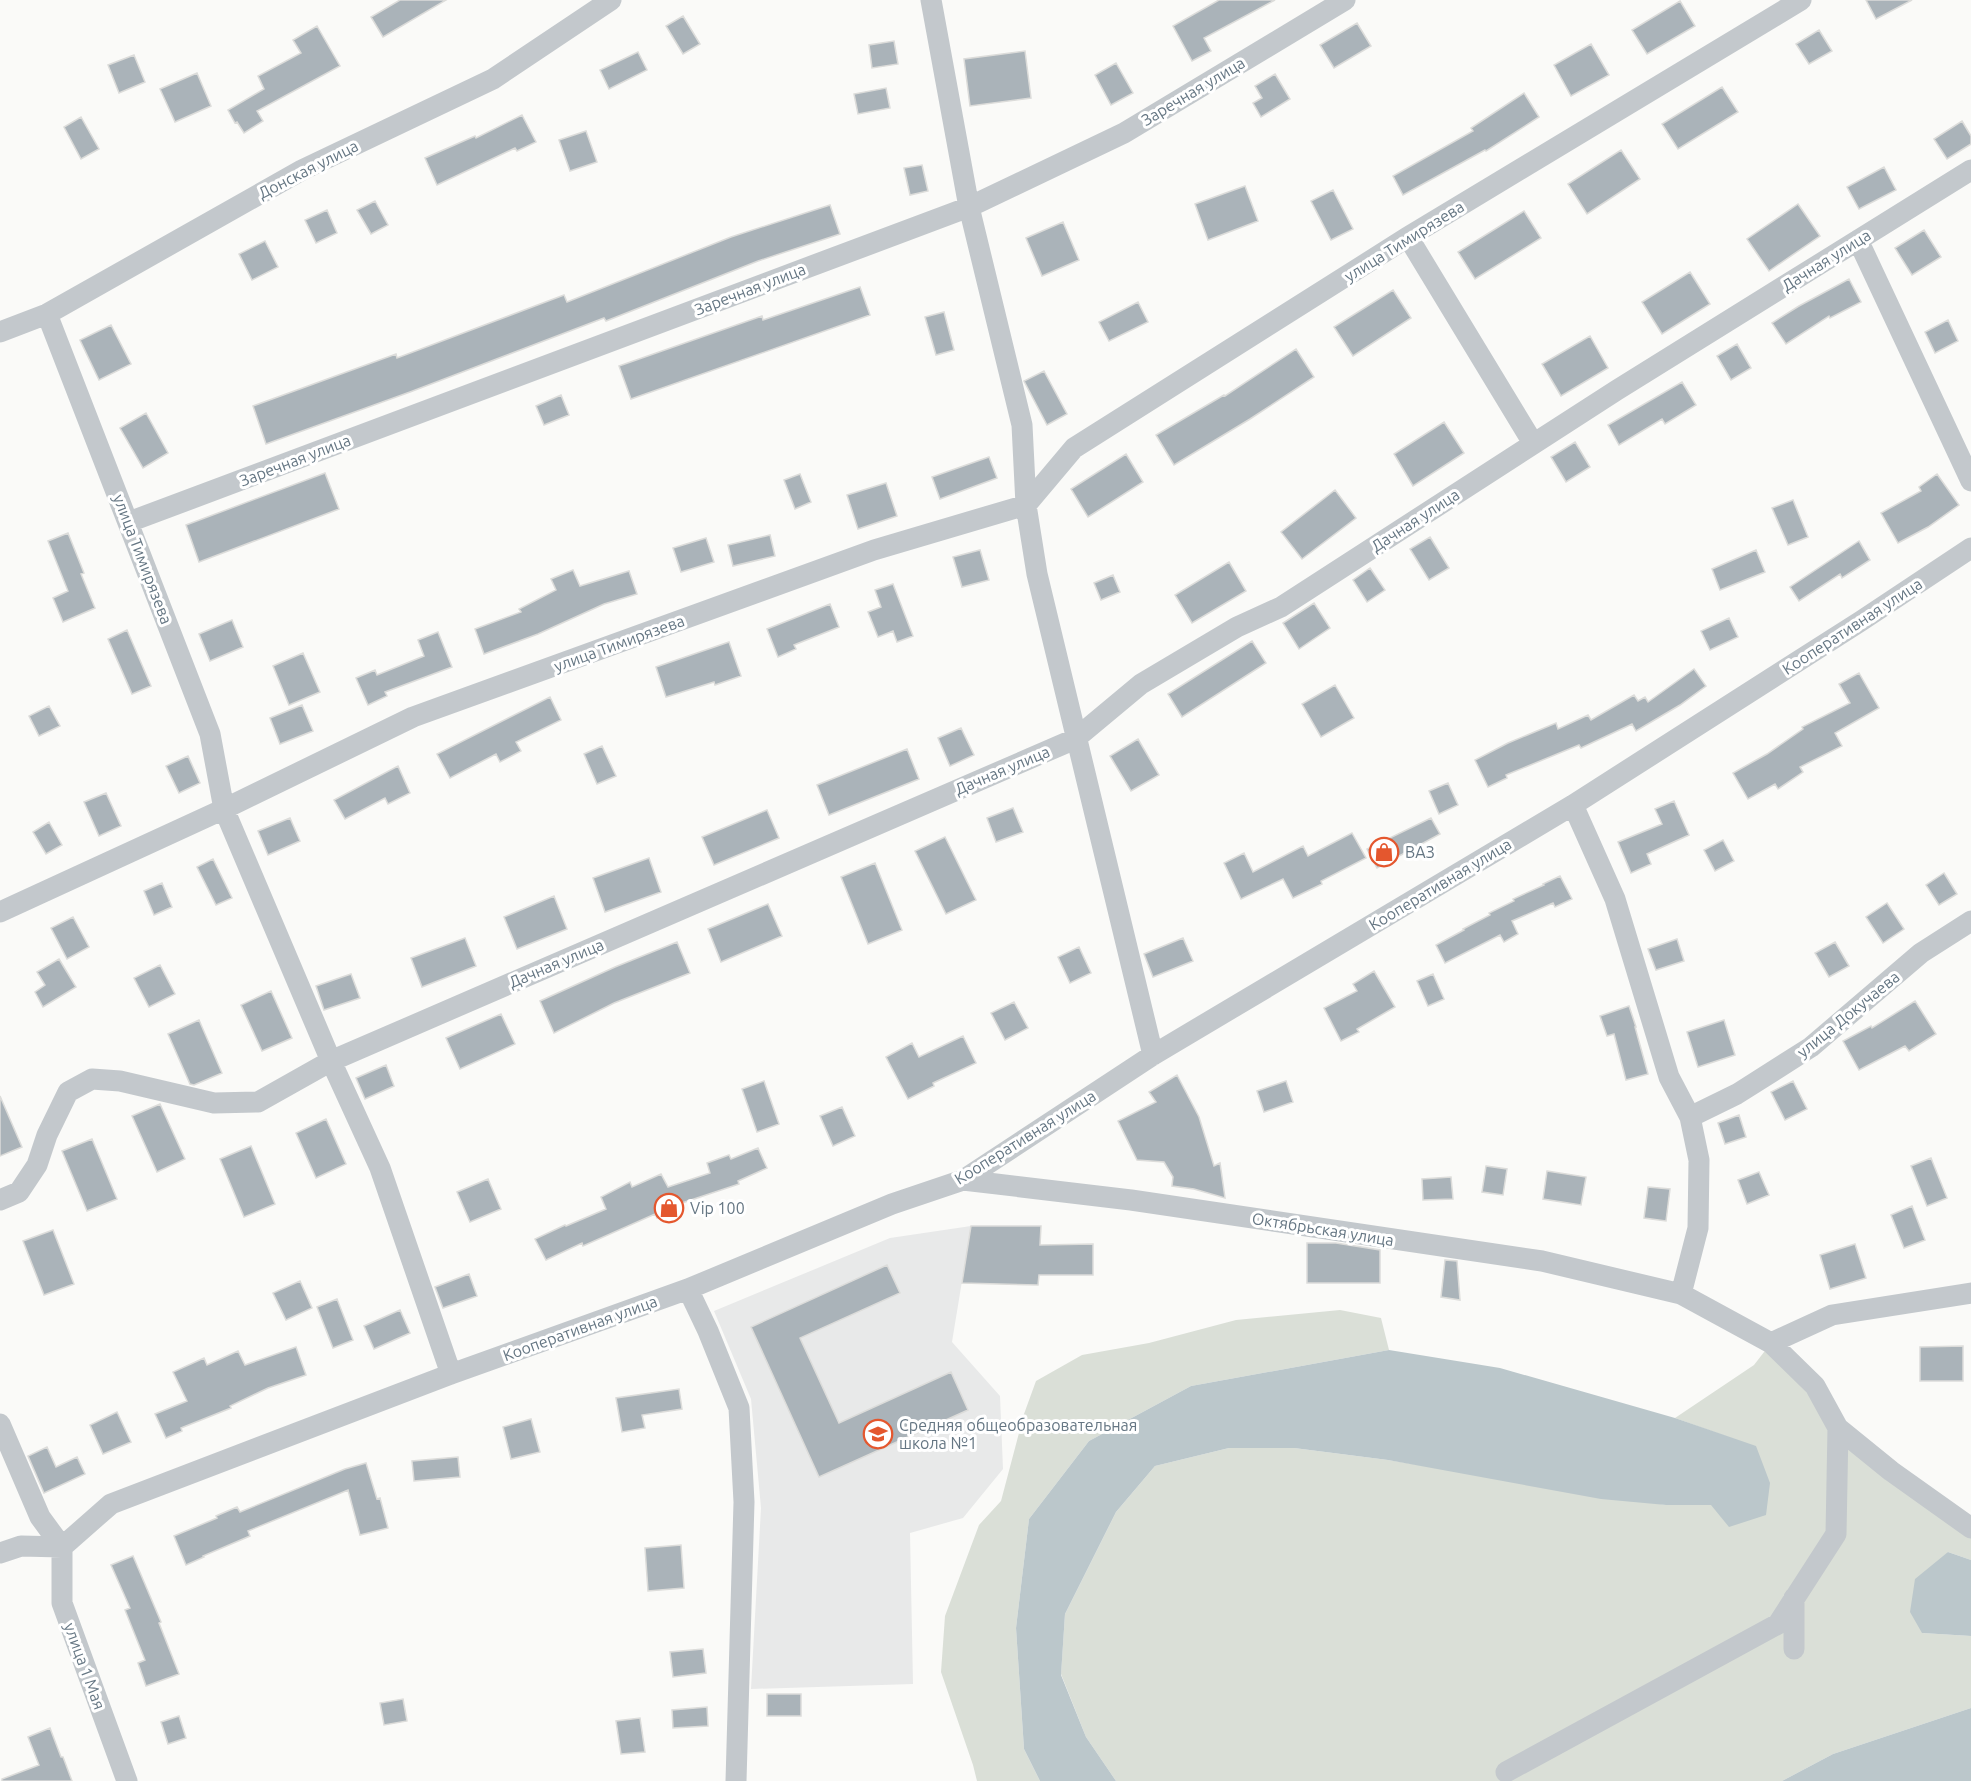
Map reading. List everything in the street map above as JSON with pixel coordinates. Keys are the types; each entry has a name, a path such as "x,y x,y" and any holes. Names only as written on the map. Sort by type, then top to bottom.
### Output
{"street":[{"name":"Донская улица","path":"0,332 46,314 302,170 493,79 611,0"},
{"path":"931,0 969,207 1022,425 1026,505 1037,574 1153,1055"},
{"name":"Заречная улица","path":"129,522 969,207 1124,133 1346,0"},
{"name":"улица Тимирязева","path":"0,912 224,809 413,717 874,550 1026,505 1074,448 1408,237 1802,0"},
{"name":"Дачная улица","path":"0,1200 19,1192 37,1165 47,1135 69,1092 92,1079 120,1081 214,1103 258,1102 331,1061 1075,739 1141,684 1237,627 1281,607 1533,443 1971,170"},
{"path":"1408,237 1533,443"},
{"path":"1858,240 1971,481"},
{"name":"улица Тимирязева","path":"46,314 210,734 224,809"},
{"name":"Кооперативная улица","path":"62,1547 111,1504 451,1374 688,1289 892,1204 963,1180 1153,1055 1573,805 1971,548"},
{"path":"1573,805 1615,899 1669,1077 1690,1117 1698,1160 1698,1228 1681,1294"},
{"path":"224,809 331,1061 380,1168 451,1374"},
{"name":"улица Докучаева","path":"1690,1117 1737,1094 1811,1047 1922,953 1971,921"},
{"name":"Октябрьская улица","path":"963,1180 1131,1200 1542,1261 1681,1294 1771,1343 1815,1386 1838,1428"},
{"path":"688,1289 708,1331 739,1408 744,1502 736,1781"},
{"path":"1771,1343 1832,1315 1971,1293"},
{"path":"0,1424 40,1517 62,1547"},
{"path":"1838,1428 1891,1471 1971,1527"},
{"path":"1506,1772 1778,1624 1836,1534 1838,1428"},
{"path":"0,1553 21,1546 62,1547"},
{"name":"улица 1 Мая","path":"62,1547 62,1603 127,1781"},
{"path":"1794,1598 1794,1648"}],"shaded area":[{"name":"Средняя общеобразовательная школа №1","path":"971,1226 952,1342 1000,1396 1003,1469 963,1518 910,1533 913,1684 751,1689 761,1508 751,1399 714,1311 890,1238"},
{"path":"1340,1310 1381,1318 1389,1350 1191,1386 1089,1441 1029,1519 1016,1628 1024,1749 1040,1781 977,1781 941,1672 945,1616 979,1525 1001,1501 1024,1414 1036,1381 1082,1355 1149,1343 1236,1320"},
{"path":"1771,1343 1838,1428 1971,1528 1971,1560 1948,1552 1922,1633 1971,1636 1971,1708 1833,1754 1782,1781 1116,1781 1086,1737 1061,1674 1065,1614 1116,1512 1155,1466 1229,1448 1294,1448 1388,1460 1666,1505 1711,1505 1756,1447 1675,1418 1754,1365"},
{"path":"1389,1350 1500,1368 1675,1418 1756,1446 1770,1483 1766,1515 1729,1527 1711,1505 1666,1505 1601,1499 1388,1460 1294,1448 1229,1448 1155,1466 1116,1512 1065,1614 1061,1675 1086,1737 1116,1781 1040,1781 1024,1749 1016,1628 1029,1519 1089,1441 1191,1386"},
{"path":"1948,1552 1971,1560 1971,1636 1922,1633 1910,1612 1915,1579"},
{"path":"1971,1708 1971,1781 1782,1781 1833,1754"}],"building":[{"path":"400,0 446,0 383,37 371,17"},
{"path":"1219,0 1275,0 1204,38 1211,51 1192,61 1173,26"},
{"path":"1866,0 1912,0 1876,19"},
{"path":"1680,1 1695,26 1647,54 1632,30"},
{"path":"683,16 700,44 683,54 666,26"},
{"path":"1357,23 1371,46 1334,68 1320,45"},
{"path":"317,26 340,66 257,111 263,121 244,133 228,110 264,89 258,76 301,53 293,40"},
{"path":"1819,30 1832,51 1809,64 1796,44"},
{"path":"894,41 898,64 872,68 869,45"},
{"path":"1591,44 1609,75 1571,96 1554,65"},
{"path":"1025,51 1031,98 970,106 964,59"},
{"path":"638,52 647,70 609,89 600,70"},
{"path":"134,55 145,82 119,93 108,65"},
{"path":"1116,63 1133,93 1111,105 1095,75"},
{"path":"197,73 211,106 175,122 160,89"},
{"path":"1275,74 1290,99 1261,117 1253,103 1262,98 1255,86"},
{"path":"1722,87 1738,112 1678,149 1662,124"},
{"path":"886,88 890,108 858,114 854,94"},
{"path":"1524,93 1539,117 1486,151 1403,195 1393,176 1473,131 1471,128"},
{"path":"522,115 536,142 517,151 515,148 437,185 425,158 475,136 476,138"},
{"path":"81,117 99,149 81,159 64,127"},
{"path":"1962,121 1971,136 1971,144 1947,159 1934,139"},
{"path":"586,131 597,162 570,171 559,140"},
{"path":"1621,150 1640,179 1587,214 1568,184"},
{"path":"922,165 928,191 910,195 904,168"},
{"path":"1884,167 1896,190 1859,209 1847,187"},
{"path":"1245,186 1258,221 1208,240 1195,204"},
{"path":"1333,190 1353,229 1331,240 1311,201"},
{"path":"375,201 388,225 371,234 357,210"},
{"path":"1798,204 1820,236 1769,271 1747,239"},
{"path":"830,205 840,234 758,261 606,321 604,318 266,444 253,406 396,354 397,358 564,295 567,302 731,237"},
{"path":"327,210 337,233 316,243 305,220"},
{"path":"1524,211 1541,238 1475,279 1458,252"},
{"path":"1063,222 1079,260 1042,276 1026,238"},
{"path":"1924,230 1941,257 1912,275 1895,248"},
{"path":"265,241 278,267 252,280 239,254"},
{"path":"1690,272 1710,304 1662,334 1642,302"},
{"path":"1849,279 1861,302 1830,318 1829,316 1786,344 1772,323"},
{"path":"860,287 870,315 631,399 619,366 762,316 763,320"},
{"path":"1393,290 1411,318 1353,356 1334,327"},
{"path":"1138,302 1148,322 1109,341 1099,322"},
{"path":"944,312 954,350 936,355 925,317"},
{"path":"1948,320 1958,341 1935,353 1925,332"},
{"path":"111,325 131,364 99,380 80,340"},
{"path":"1590,336 1608,368 1561,396 1542,364"},
{"path":"1737,344 1751,368 1731,380 1717,356"},
{"path":"1296,349 1314,377 1174,465 1156,435 1225,396"},
{"path":"1044,371 1067,414 1047,425 1024,381"},
{"path":"1682,382 1696,405 1665,424 1662,419 1619,445 1608,425"},
{"path":"561,395 569,415 544,425 536,406"},
{"path":"146,413 168,453 143,468 120,428"},
{"path":"1444,422 1464,453 1413,486 1394,454"},
{"path":"1575,442 1590,467 1566,482 1551,457"},
{"path":"1126,454 1143,482 1088,517 1071,489"},
{"path":"989,457 997,478 940,499 932,477"},
{"path":"325,473 339,509 199,562 186,525"},
{"path":"800,474 811,502 795,509 784,480"},
{"path":"1937,474 1959,505 1928,527 1898,543 1881,513 1921,491 1919,487"},
{"path":"886,483 897,516 858,529 847,495"},
{"path":"1335,490 1356,518 1302,559 1281,532"},
{"path":"1793,500 1808,537 1788,545 1772,508"},
{"path":"68,533 95,608 63,622 53,598 68,591 48,541"},
{"path":"770,535 775,556 733,566 728,545"},
{"path":"1430,537 1449,568 1429,580 1410,549"},
{"path":"706,538 714,562 681,572 673,548"},
{"path":"1859,541 1870,560 1842,578 1840,574 1799,601 1790,587"},
{"path":"980,550 989,580 962,587 953,557"},
{"path":"1756,550 1765,572 1720,590 1712,569"},
{"path":"1229,562 1246,591 1192,623 1175,595"},
{"path":"1370,568 1385,590 1367,602 1353,580"},
{"path":"573,570 580,586 629,571 637,594 604,604 538,634 484,654 475,629 521,612 519,609 556,590 551,579"},
{"path":"1113,575 1120,592 1101,600 1094,583"},
{"path":"893,584 913,636 897,642 893,631 878,637 868,612 881,607 875,590"},
{"path":"1314,603 1330,628 1299,649 1283,623"},
{"path":"830,604 839,627 794,645 796,649 778,657 767,629"},
{"path":"1729,618 1738,637 1710,650 1701,631"},
{"path":"232,620 243,647 210,661 199,634"},
{"path":"127,630 151,686 132,694 108,639"},
{"path":"438,632 452,667 385,692 387,696 368,705 356,678 375,670 377,675 424,656 418,640"},
{"path":"1252,641 1266,663 1182,717 1168,694"},
{"path":"729,642 741,676 666,697 656,667"},
{"path":"303,653 320,692 289,705 273,666"},
{"path":"1694,669 1706,686 1680,705 1636,731 1632,724 1581,748 1579,745 1506,775 1507,778 1488,787 1475,760 1556,723 1558,729 1588,715 1591,720 1634,695 1638,701 1645,697 1648,702"},
{"path":"1859,673 1879,708 1835,733 1842,746 1800,767 1803,772 1778,789 1775,784 1748,799 1733,773 1767,754 1803,729 1802,727 1850,703 1839,684"},
{"path":"1335,685 1354,718 1321,737 1302,704"},
{"path":"550,697 561,720 516,742 521,751 500,762 496,754 450,778 437,754"},
{"path":"302,705 313,731 280,744 270,718"},
{"path":"49,706 60,726 39,736 29,716"},
{"path":"961,728 974,755 950,766 938,738"},
{"path":"1138,739 1159,775 1131,791 1110,756"},
{"path":"602,746 616,776 597,784 584,754"},
{"path":"907,749 919,779 829,815 817,785"},
{"path":"188,756 200,783 179,793 166,766"},
{"path":"398,766 410,793 388,804 385,798 345,819 334,800"},
{"path":"1448,783 1458,805 1439,814 1429,791"},
{"path":"106,793 121,826 99,836 84,802"},
{"path":"1674,801 1689,835 1647,854 1651,864 1631,873 1618,842 1662,824 1655,809"},
{"path":"1013,808 1023,832 996,842 987,818"},
{"path":"767,810 779,838 714,865 702,837"},
{"path":"290,818 300,841 268,855 258,831"},
{"path":"1431,818 1440,834 1377,868 1367,849"},
{"path":"49,822 62,845 46,854 33,832"},
{"path":"1352,833 1366,858 1293,898 1283,879 1241,899 1224,863 1244,853 1253,872 1303,846 1308,856"},
{"path":"945,837 976,900 946,914 915,851"},
{"path":"1723,840 1734,861 1715,871 1704,850"},
{"path":"649,858 661,892 605,912 593,878"},
{"path":"213,859 232,898 216,905 197,867"},
{"path":"875,863 902,930 868,944 841,877"},
{"path":"1944,873 1957,894 1939,905 1926,885"},
{"path":"1560,876 1572,899 1555,907 1553,903 1512,921 1518,934 1504,942 1500,935 1445,963 1436,945 1490,915 1489,913 1514,901 1513,899"},
{"path":"162,883 172,907 154,915 144,891"},
{"path":"554,896 567,929 517,949 504,917"},
{"path":"1887,903 1904,929 1883,943 1866,917"},
{"path":"768,904 782,936 721,962 708,929"},
{"path":"73,917 89,947 67,959 51,928"},
{"path":"465,938 476,966 422,987 411,958"},
{"path":"1183,938 1193,961 1153,977 1144,954"},
{"path":"1677,939 1684,961 1656,970 1648,949"},
{"path":"677,942 690,973 614,1003 554,1033 540,1001"},
{"path":"1835,942 1849,966 1829,977 1815,953"},
{"path":"1079,947 1091,973 1070,983 1058,957"},
{"path":"59,959 76,987 43,1007 35,992 45,985 37,972"},
{"path":"160,965 175,994 149,1007 134,978"},
{"path":"1374,971 1395,1007 1357,1029 1359,1032 1341,1041 1324,1008 1357,991 1353,984"},
{"path":"351,974 360,998 324,1010 316,986"},
{"path":"1433,974 1444,999 1428,1006 1417,981"},
{"path":"271,991 292,1038 262,1051 241,1005"},
{"path":"1915,1001 1936,1034 1909,1051 1905,1046 1859,1070 1843,1041 1871,1026 1872,1028"},
{"path":"1014,1002 1028,1028 1005,1040 991,1013"},
{"path":"1629,1006 1648,1074 1626,1080 1614,1034 1607,1036 1600,1016"},
{"path":"501,1014 515,1044 460,1069 446,1038"},
{"path":"199,1020 222,1073 194,1085 190,1084 168,1034"},
{"path":"1724,1020 1735,1055 1698,1067 1687,1032"},
{"path":"963,1036 976,1063 933,1083 934,1086 908,1099 886,1057 912,1043 919,1057"},
{"path":"386,1065 394,1086 365,1099 356,1078"},
{"path":"1177,1075 1199,1117 1214,1166 1220,1163 1225,1198 1194,1189 1172,1186 1173,1177 1164,1162 1137,1160 1118,1121 1156,1102 1149,1092"},
{"path":"764,1081 779,1124 757,1132 742,1089"},
{"path":"1286,1081 1293,1102 1264,1112 1257,1091"},
{"path":"1793,1081 1807,1109 1785,1120 1771,1092"},
{"path":"0,1096 22,1147 0,1156"},
{"path":"160,1104 185,1159 157,1172 132,1116"},
{"path":"842,1107 855,1136 833,1146 820,1116"},
{"path":"1739,1115 1746,1137 1725,1144 1718,1123"},
{"path":"326,1119 346,1164 316,1178 296,1133"},
{"path":"92,1139 117,1199 87,1211 62,1151"},
{"path":"251,1146 275,1204 244,1217 220,1159"},
{"path":"758,1148 767,1168 738,1181 739,1184 676,1205 678,1209 657,1218 655,1214 546,1260 535,1239 606,1209 601,1197 630,1182 632,1187 661,1174 668,1187 710,1173 707,1163 729,1155 731,1159"},
{"path":"1931,1158 1947,1198 1927,1206 1911,1166"},
{"path":"1486,1166 1507,1169 1503,1195 1482,1192"},
{"path":"1547,1171 1586,1177 1581,1205 1543,1199"},
{"path":"1759,1172 1769,1195 1747,1204 1738,1180"},
{"path":"1451,1177 1453,1199 1423,1200 1422,1179"},
{"path":"488,1179 501,1209 470,1222 457,1192"},
{"path":"1648,1187 1670,1189 1666,1221 1644,1218"},
{"path":"1912,1206 1925,1240 1904,1248 1891,1215"},
{"path":"971,1226 1041,1226 1040,1245 1093,1244 1093,1275 1039,1275 1038,1285 962,1283"},
{"path":"53,1230 74,1284 44,1295 23,1241"},
{"path":"1307,1243 1336,1243 1380,1250 1380,1283 1307,1283"},
{"path":"1855,1244 1866,1278 1830,1289 1820,1255"},
{"path":"1445,1260 1457,1261 1460,1300 1441,1297"},
{"name":"Средняя общеобразовательная школа №1","path":"887,1265 900,1293 800,1338 839,1423 951,1372 968,1410 819,1477 751,1327"},
{"path":"469,1274 477,1296 443,1308 435,1287"},
{"path":"300,1281 312,1308 286,1320 273,1293"},
{"path":"337,1299 353,1340 333,1348 317,1307"},
{"path":"400,1310 410,1333 374,1349 364,1326"},
{"path":"1963,1346 1963,1381 1920,1381 1920,1347"},
{"path":"296,1347 306,1375 268,1388 230,1406 231,1408 181,1428 182,1431 166,1438 155,1414 187,1401 173,1372 204,1358 207,1365 238,1351 245,1365"},
{"path":"679,1389 682,1409 642,1415 645,1428 622,1432 616,1398"},
{"path":"117,1412 131,1442 103,1454 90,1425"},
{"path":"531,1419 540,1452 511,1459 503,1427"},
{"path":"47,1447 56,1467 77,1457 85,1474 44,1493 28,1456"},
{"path":"458,1457 460,1477 414,1481 412,1461"},
{"path":"366,1463 377,1499 380,1498 388,1528 360,1535 348,1490 248,1531 250,1536 186,1565 174,1536 237,1507 240,1512 345,1469"},
{"path":"681,1545 684,1588 648,1591 645,1548"},
{"path":"133,1556 161,1622 159,1623 179,1674 146,1686 138,1663 145,1660 125,1610 130,1608 111,1565"},
{"path":"703,1649 706,1673 673,1677 670,1652"},
{"path":"767,1694 801,1694 801,1716 767,1716"},
{"path":"403,1699 407,1721 384,1725 380,1703"},
{"path":"707,1707 708,1726 673,1728 672,1710"},
{"path":"179,1716 186,1738 168,1744 161,1722"},
{"path":"640,1718 645,1752 621,1754 616,1721"},
{"path":"50,1728 72,1781 2,1781 2,1779 39,1765 28,1737"}],"place":[{"name":"ВАЗ","path":"1384,852"},
{"name":"Vip 100","path":"669,1208"},
{"name":"Средняя общеобразовательная школа №1","path":"878,1434"}]}
